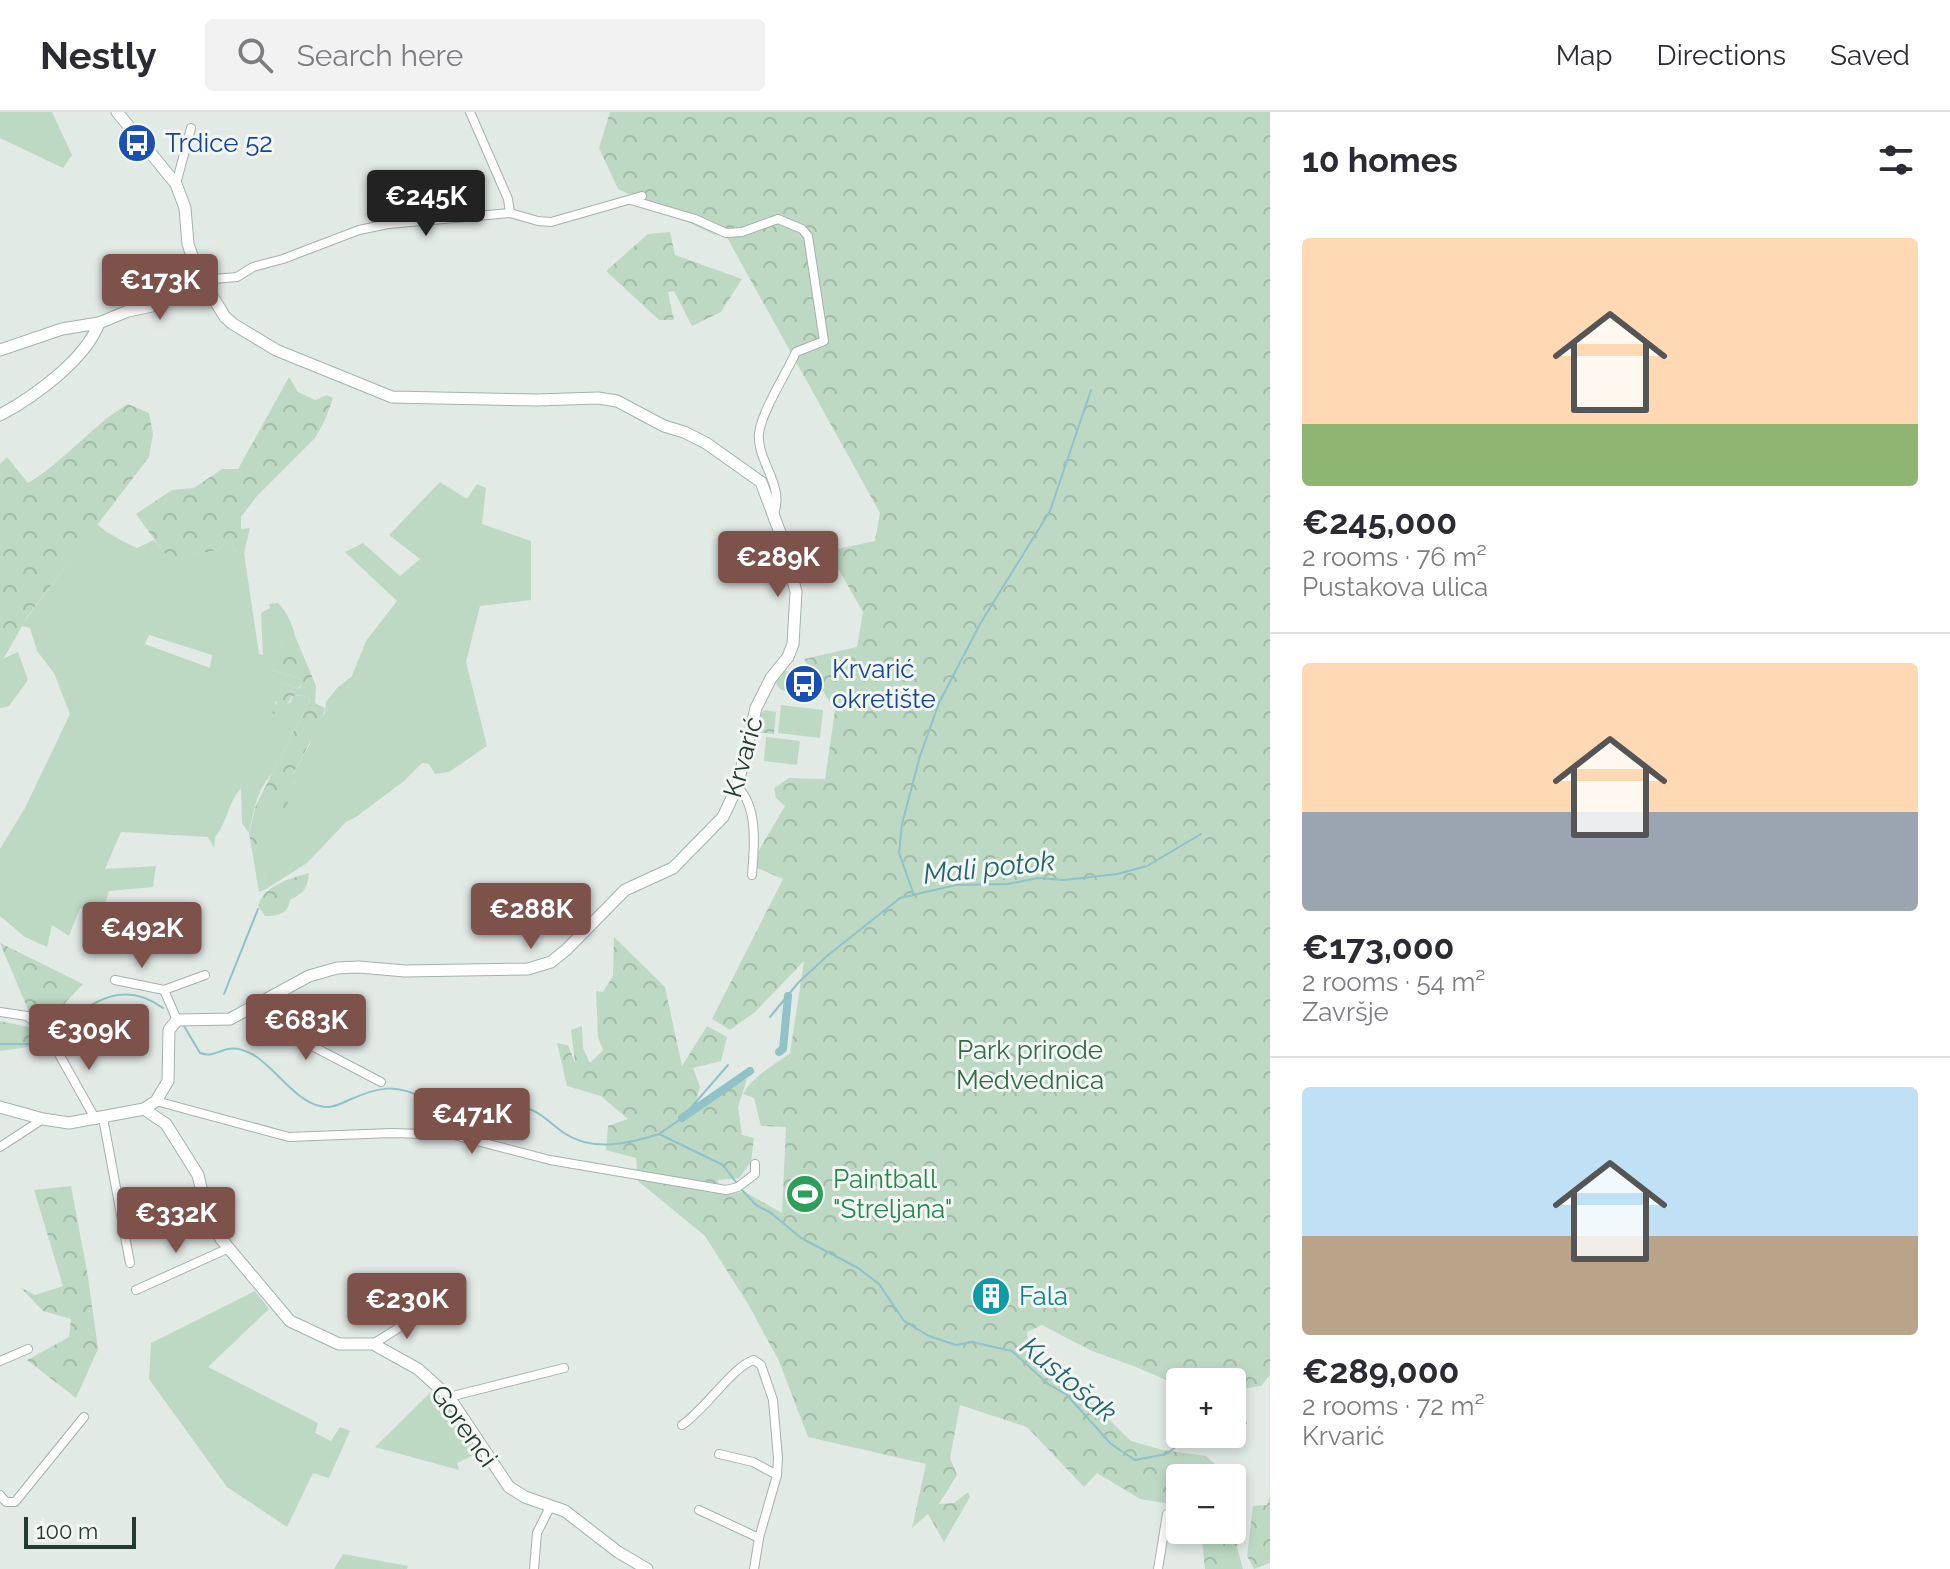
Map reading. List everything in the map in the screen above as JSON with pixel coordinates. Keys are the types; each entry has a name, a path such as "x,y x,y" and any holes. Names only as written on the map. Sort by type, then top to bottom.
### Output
{"street":[{"path":"117,112 176,184"},
{"path":"470,112 508,199 510,213"},
{"path":"176,184 191,128"},
{"name":"Krvarić","path":"176,184 185,208 188,244 203,283 225,317 260,343 392,397 598,398 617,401 664,426 684,432 706,443 761,482 774,513 796,592 793,644 756,708 737,787 723,817 681,861 664,874 625,890 566,950 540,967 405,971 337,968 309,976 230,1019 177,1020"},
{"path":"0,350 62,329 99,323 128,311 152,306 213,279 237,277 253,267 369,227 510,213 551,222 642,196"},
{"path":"631,200 695,219 726,233 742,232 778,219 802,229 808,236 824,341 796,352 761,424 759,441 777,499 774,513"},
{"path":"0,415 67,367 95,335 99,323"},
{"path":"737,787 748,804 751,821 754,849 752,875"},
{"path":"115,980 164,990 205,975"},
{"path":"0,1107 69,1123 144,1109 156,1101 168,1081 169,1030 177,1020 164,990"},
{"path":"0,1012 27,1016 46,1031 100,1119 130,1263"},
{"path":"247,1012 381,1082"},
{"path":"156,1101 289,1137 392,1133 454,1135 550,1160 726,1190 738,1187 755,1174 755,1164"},
{"name":"Gorenci","path":"144,1109 166,1124 198,1175 208,1216 229,1248 276,1306 300,1327 339,1344 373,1344 418,1369 449,1397 505,1482 519,1494 572,1516 618,1552 647,1569"},
{"path":"0,1147 43,1119"},
{"path":"136,1290 229,1248"},
{"path":"373,1344 424,1312"},
{"path":"0,1361 28,1349"},
{"path":"682,1425 708,1403 741,1366 750,1361 758,1362 774,1406 778,1448 777,1475 759,1538 754,1569"},
{"path":"449,1397 564,1368"},
{"path":"0,1495 6,1502 15,1502 84,1417"},
{"path":"719,1454 753,1462 777,1475"},
{"path":"534,1569 537,1533 551,1505"},
{"path":"699,1510 759,1538"},
{"path":"1158,1569 1166,1520"}],"green space":[{"path":"0,112 52,112 72,155 63,168 0,138"},
{"name":"Park prirode Medvednica","path":"610,112 1270,112 1270,1375 1261,1386 1246,1388 1246,1368 1166,1368 1166,1380 1092,1351 1042,1325 1027,1332 1029,1353 1091,1402 1131,1441 1163,1450 1206,1456 1215,1464 1166,1464 1166,1503 1140,1499 1097,1473 1084,1487 1027,1427 960,1405 950,1458 957,1475 939,1504 954,1503 968,1492 970,1497 944,1542 928,1514 912,1528 926,1464 808,1437 779,1361 705,1236 638,1181 636,1158 606,1150 608,1126 628,1119 601,1096 567,1086 557,1043 568,1045 575,1063 571,1030 582,1026 583,1048 590,1063 603,1050 598,1037 596,991 603,992 613,976 614,937 665,987 682,1066 707,1026 727,1037 721,1061 693,1068 700,1087 696,1101 703,1107 747,1079 738,1107 742,1135 754,1138 751,1162 739,1178 718,1180 720,1194 745,1192 782,1213 786,1127 761,1126 754,1098 743,1094 758,1076 790,1053 804,961 755,1012 730,1030 712,1019 783,879 755,867 758,852 785,806 776,798 774,788 789,778 825,779 835,711 804,659 857,647 863,612 828,551 875,541 880,513 725,234 715,235 618,189 599,148"},
{"path":"670,232 675,255 742,279 721,312 692,326 674,291 668,292 674,320 659,320 606,271 648,234"},
{"path":"289,377 298,392 315,400 327,395 333,398 315,438 257,496 241,517 241,529 250,528 244,553 234,551 232,543 225,541 219,550 190,555 187,568 180,568 165,554 136,514 172,490 194,488 222,469 238,469"},
{"path":"128,404 149,413 153,434 149,457 27,617 0,660 0,464 7,457 28,483"},
{"path":"440,482 467,499 477,484 486,488 482,524 531,541 531,600 480,606 466,662 487,746 449,772 435,774 429,764 422,763 404,781 346,822 307,863 266,889 256,826 264,805 296,783 292,781 292,775 325,713 326,702 352,676 366,641 397,601 345,552 363,543 400,576 420,559 389,535"},
{"path":"97,524 137,548 154,540 165,554 189,555 219,550 225,541 232,542 234,551 244,553 259,654 263,655 261,613 270,608 269,604 278,603 281,606 294,631 295,636 278,649 268,669 303,680 303,684 297,689 282,682 275,708 290,703 293,696 302,695 310,700 259,794 249,833 242,823 241,788 215,837 214,848 208,837 121,832 105,869 156,866 153,887 109,891 102,915 80,908 69,936 52,925 47,947 25,937 0,916 0,849 25,808 70,714 54,673 37,651 30,628 21,626","holes":["149,635 212,655 210,668 145,644"]},
{"path":"295,636 316,686 315,703 325,708 292,775 292,781 296,783 285,810 264,805 257,826 266,889 259,892 249,833 256,805 310,700 302,695 292,696 283,712 273,714 277,702 268,693 270,686 282,682 297,689 303,680 268,669 266,662 288,638"},
{"path":"18,652 28,680 9,706 0,708 0,660"},
{"path":"786,671 793,674 796,681 793,688 786,691 779,688 776,681 779,674"},
{"path":"781,705 823,710 820,738 778,733"},
{"path":"765,710 776,712 774,734 753,732 758,717"},
{"path":"766,737 800,741 797,765 764,761"},
{"path":"309,873 304,890 290,900 285,911 265,916 258,906 266,893 294,877"},
{"path":"0,943 83,984 65,1003 77,1019 57,1037 43,1018 29,1012"},
{"path":"0,1021 38,1029 50,1044 0,1051"},
{"path":"71,1186 98,1349 76,1398 27,1360 69,1337 71,1319 43,1311 20,1287 35,1295 63,1286 34,1190"},
{"path":"255,1291 269,1309 208,1367 318,1423 315,1433 331,1441 340,1427 350,1431 329,1478 313,1473 287,1527 227,1487 149,1379 151,1343"},
{"path":"438,1388 480,1452 457,1463 459,1470 375,1447 434,1389"},
{"path":"1270,1495 1270,1563 1254,1569 1247,1556 1253,1506 1267,1505"},
{"path":"1202,1544 1237,1544 1243,1569 1205,1569"},
{"path":"343,1554 408,1566 407,1569 334,1569"}],"waterway":[{"path":"914,895 899,853 902,824 920,756 939,703 980,624 1050,511 1091,390"},
{"name":"Mali potok","path":"770,1017 798,983 827,956 900,898 956,885 1008,884 1038,878 1064,880 1117,874 1147,866 1201,834"},
{"path":"224,994 258,909"},
{"name":"Kustošak","path":"51,1033 91,1005 118,995 147,999 163,1008"},
{"path":"779,1052 783,1049 788,996"},
{"name":"Kustošak","path":"184,1026 200,1053 212,1054 234,1048 252,1054 293,1091 320,1106 335,1106 369,1092 396,1089 425,1099 426,1114 440,1118 464,1118 509,1106 524,1107 586,1143 623,1143 659,1134 723,1165 738,1185"},
{"name":"Kustošak","path":"0,1044 28,1044 45,1036"},
{"name":"Mali potok","path":"659,1134 682,1118 728,1065"},
{"path":"682,1118 750,1071"},
{"name":"Kustošak","path":"742,1190 756,1205 771,1213 801,1238 858,1268 879,1284 904,1321 929,1336 956,1345 972,1342 1012,1351 1048,1384 1067,1395 1111,1444 1135,1460 1166,1454 1174,1448"}],"place":[{"name":"Trdice 52","path":"137,143"},
{"name":"Krvarić okretište","path":"804,684"},
{"name":"Paintball \"Streljana\"","path":"805,1194"},
{"name":"Fala","path":"991,1296"}]}
